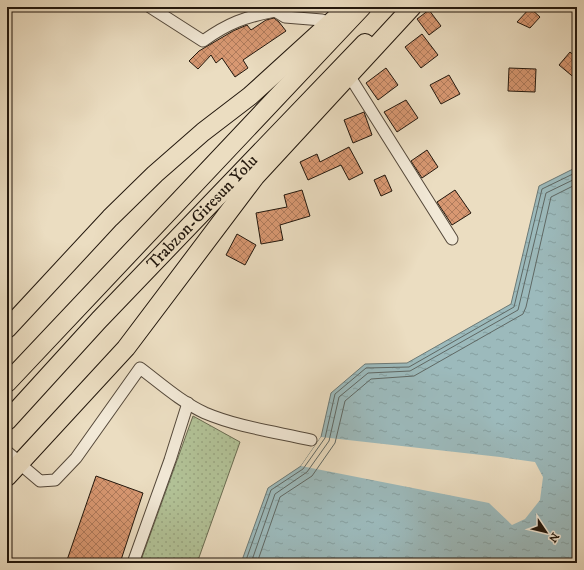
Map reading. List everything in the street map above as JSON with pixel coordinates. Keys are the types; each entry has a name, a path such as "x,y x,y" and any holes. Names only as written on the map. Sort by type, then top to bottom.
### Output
{"highway":[{"path":"7,329 110,218 155,174 203,132 250,96 347,7"},
{"name":"Trabzon-Giresun Yolu","path":"7,383 362,7"},
{"name":"Trabzon-Giresun Yolu","path":"7,421 99,320 339,68 401,7"},
{"path":"7,477 14,458 126,348 256,176 350,77 412,7"}],"street":[{"path":"150,7 204,41 218,30 246,16 275,11 285,17 322,20 327,26"},
{"path":"350,77 452,239"},
{"path":"14,458 40,481 55,480 76,458 140,368 204,413 234,423 311,440"},
{"path":"133,563 170,460 188,403"}],"green space":[{"path":"193,416 240,442 197,563 140,563"}],"water":[{"path":"577,167 577,563 241,563 268,488 301,466 321,437 331,393 365,364 407,363 511,304 539,186"}],"pier":[{"path":"321,437 535,462 543,477 540,500 525,519 512,525 489,503 301,466"}],"building":[{"path":"530,8 540,17 530,28 517,22"},
{"path":"429,10 441,26 429,35 417,19"},
{"path":"274,18 286,31 243,60 248,68 235,77 222,58 216,63 211,55 198,69 189,61 199,51 233,31 247,25 251,30 266,20"},
{"path":"422,34 438,55 421,68 405,47"},
{"path":"570,52 577,58 577,80 559,65"},
{"path":"386,68 398,85 378,100 366,83"},
{"path":"509,68 536,69 535,92 508,91"},
{"path":"449,75 460,94 441,104 430,85"},
{"path":"406,100 418,118 397,132 384,112"},
{"path":"364,112 372,135 353,143 344,120"},
{"path":"349,147 363,173 349,180 341,165 308,180 300,162 317,154 320,162"},
{"path":"427,150 438,167 422,178 411,161"},
{"path":"385,175 392,191 381,196 374,180"},
{"path":"302,190 310,216 280,225 283,240 261,244 256,213 287,207 284,195"},
{"path":"455,190 471,213 452,225 437,202"},
{"path":"237,234 256,245 245,265 226,255"},
{"path":"96,476 143,493 120,563 66,563"}]}
